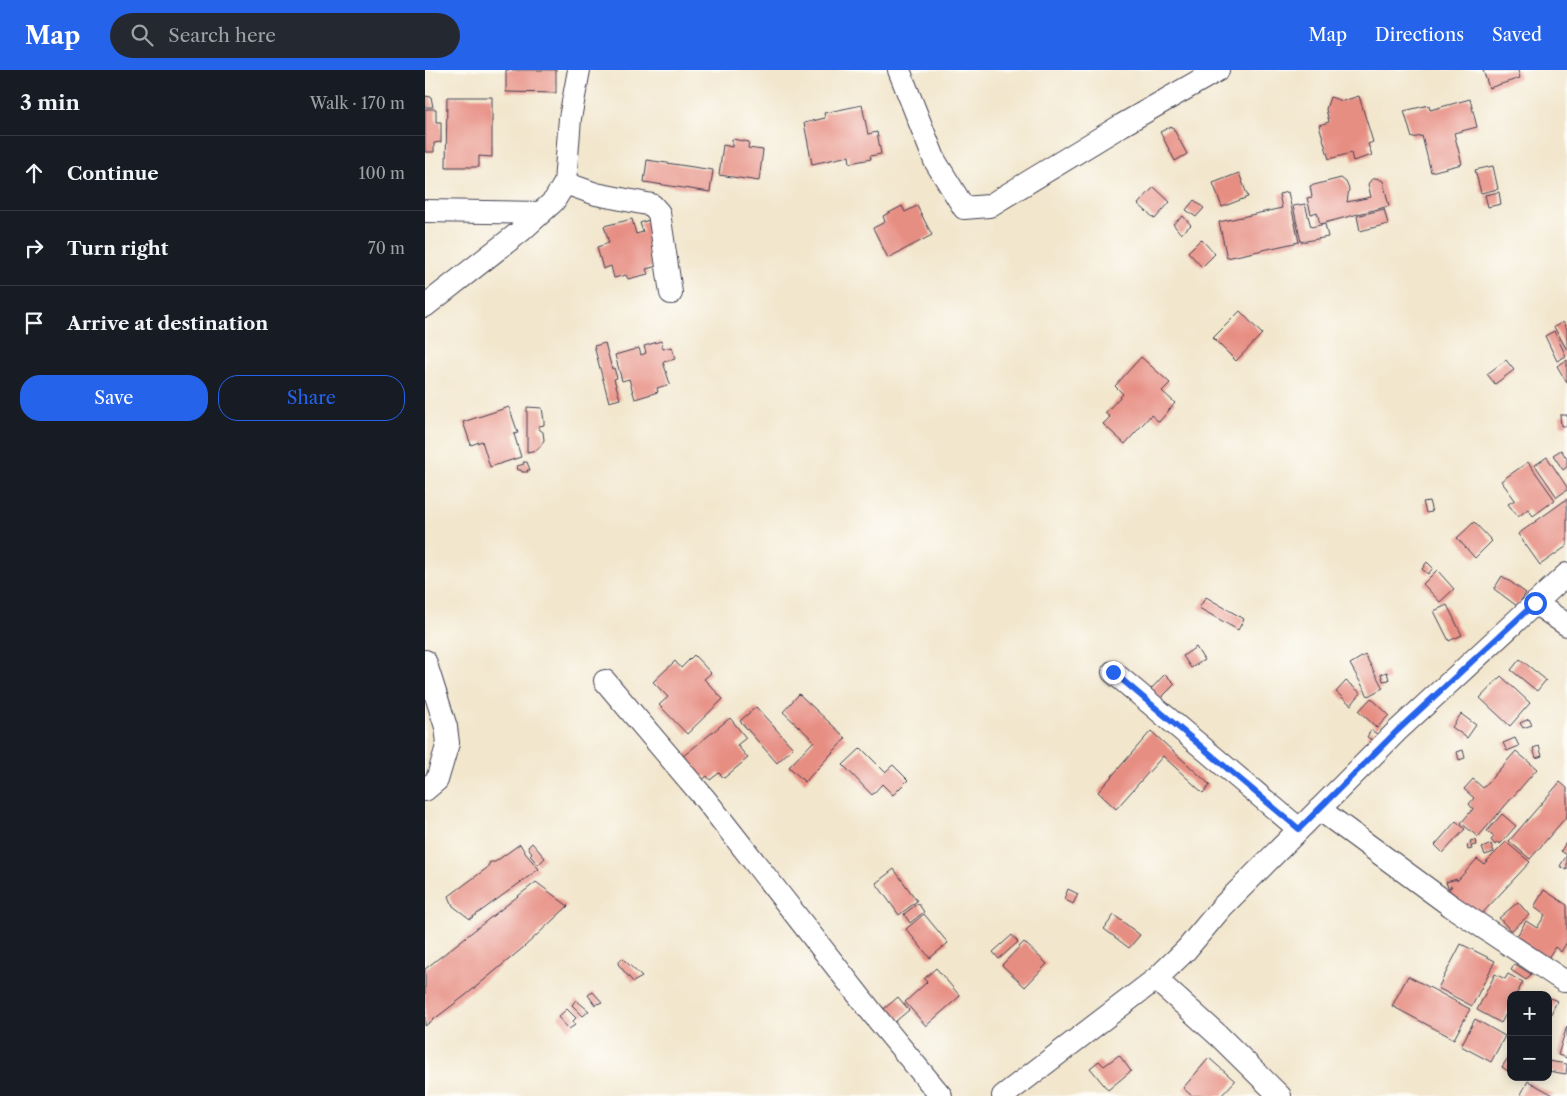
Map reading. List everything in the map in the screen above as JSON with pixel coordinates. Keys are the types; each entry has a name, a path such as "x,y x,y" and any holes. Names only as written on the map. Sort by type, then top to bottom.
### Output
{"street":[{"path":"425,306 521,231 554,201 565,183 570,118 579,70"},
{"path":"899,70 935,161 964,208 989,206 1122,125 1218,70"},
{"path":"565,183 596,194 652,205 659,213 671,293"},
{"path":"425,211 541,213"},
{"path":"1003,1096 1157,978 1186,950 1222,907 1397,731 1567,574"},
{"path":"1535,603 1567,625"},
{"path":"425,661 446,727 448,743 437,780 425,790"},
{"path":"1113,672 1299,829"},
{"path":"605,682 705,799 873,1015 941,1096"},
{"path":"1319,809 1451,906 1564,981"},
{"path":"1157,978 1160,983 1219,1036 1280,1096"}],"building":[{"path":"506,70 556,70 556,93 506,92"},
{"path":"1483,70 1518,70 1520,78 1489,88"},
{"path":"425,96 431,97 433,107 425,107"},
{"path":"1359,96 1373,142 1368,144 1372,155 1353,161 1351,153 1329,159 1319,125 1329,122 1326,109 1330,97 1343,101"},
{"path":"447,97 492,97 492,157 479,156 479,167 446,167"},
{"path":"1470,99 1477,127 1454,133 1462,164 1431,172 1422,136 1412,138 1404,111 1429,105 1430,110"},
{"path":"862,105 868,134 877,132 881,154 870,156 871,159 850,163 849,156 812,164 804,123 825,118 824,113"},
{"path":"425,109 436,109 436,122 441,122 441,142 434,143 434,152 425,152"},
{"path":"1172,126 1187,154 1175,161 1160,132"},
{"path":"732,139 749,142 748,148 763,150 759,181 719,175 723,145 732,147"},
{"path":"647,160 713,170 710,192 644,182"},
{"path":"1493,166 1498,189 1481,193 1475,170"},
{"path":"1239,173 1248,197 1222,207 1213,183"},
{"path":"1341,178 1346,182 1349,189 1347,202 1371,197 1368,184 1371,180 1376,178 1383,181 1389,206 1320,224 1317,212 1311,214 1307,198 1312,197 1310,186"},
{"path":"1154,187 1170,202 1155,219 1138,204"},
{"path":"1288,192 1299,242 1227,258 1219,222 1282,208 1279,194"},
{"path":"1499,192 1501,204 1488,207 1485,195"},
{"path":"1194,200 1204,208 1196,217 1186,210"},
{"path":"1305,204 1311,227 1325,224 1328,237 1301,242 1293,206"},
{"path":"902,206 905,212 917,206 932,235 888,258 873,228 885,222 883,216"},
{"path":"1384,209 1388,224 1360,231 1357,216"},
{"path":"1183,216 1191,225 1181,234 1173,224"},
{"path":"632,219 636,234 643,232 640,223 652,219 665,264 646,269 648,274 628,279 626,275 614,278 611,266 603,269 597,247 609,243 604,226"},
{"path":"1201,239 1215,254 1202,267 1188,252"},
{"path":"1240,311 1262,334 1236,361 1213,338"},
{"path":"1563,322 1567,329 1567,350 1554,327"},
{"path":"1554,331 1566,356 1557,361 1545,336"},
{"path":"661,341 663,349 672,347 675,359 663,362 670,384 657,388 658,392 635,399 629,379 622,381 615,355 639,348 641,355 646,353 644,346"},
{"path":"605,343 612,369 614,368 617,378 614,379 620,399 609,402 594,346"},
{"path":"1141,357 1170,383 1162,391 1175,403 1159,422 1151,415 1125,444 1103,424 1110,417 1105,413 1123,394 1115,386"},
{"path":"1506,360 1514,370 1495,384 1487,374"},
{"path":"1567,360 1567,383 1557,366"},
{"path":"509,407 518,433 514,434 521,457 490,467 482,441 471,445 463,422"},
{"path":"527,407 542,408 544,425 539,426 539,429 543,432 544,440 537,450 527,452"},
{"path":"1560,415 1567,415 1567,426 1561,426"},
{"path":"1561,450 1567,459 1567,467 1563,470 1553,455"},
{"path":"1547,457 1567,487 1567,490 1557,497 1535,465"},
{"path":"523,462 527,462 530,470 527,470 528,472 518,470 517,466 524,464"},
{"path":"1528,462 1555,500 1533,516 1528,509 1518,517 1508,504 1515,500 1501,481"},
{"path":"1567,499 1567,546 1540,565 1518,534"},
{"path":"1429,501 1432,512 1426,513 1423,502"},
{"path":"1474,522 1492,541 1475,558 1457,538"},
{"path":"1427,562 1433,568 1428,574 1422,569"},
{"path":"1437,570 1454,589 1440,602 1423,584"},
{"path":"1502,576 1526,593 1517,606 1494,589"},
{"path":"1206,597 1244,619 1238,630 1199,608"},
{"path":"1447,605 1462,635 1449,641 1434,611"},
{"path":"1196,647 1204,660 1191,668 1183,656"},
{"path":"694,655 711,673 704,679 723,699 687,734 659,705 668,697 653,682 675,661 681,668"},
{"path":"1365,655 1383,688 1368,696 1350,664"},
{"path":"1520,659 1546,680 1537,691 1511,670"},
{"path":"1387,672 1389,680 1383,681 1381,674"},
{"path":"1165,674 1175,684 1160,699 1151,689"},
{"path":"1501,676 1530,703 1510,726 1480,698"},
{"path":"1346,681 1361,693 1351,705 1336,692"},
{"path":"799,694 846,738 805,782 789,767 814,741 783,712"},
{"path":"1371,698 1389,715 1377,728 1359,711"},
{"path":"756,707 793,748 777,763 740,721"},
{"path":"1461,714 1476,725 1467,738 1452,727"},
{"path":"730,718 746,738 737,745 748,758 724,778 719,773 710,780 707,776 701,781 682,757"},
{"path":"1529,719 1532,725 1523,728 1520,723"},
{"path":"1371,730 1383,738 1379,745 1367,737"},
{"path":"1151,731 1210,785 1203,793 1163,756 1116,809 1098,792"},
{"path":"1515,738 1519,746 1507,751 1503,743"},
{"path":"1539,746 1542,756 1536,758 1533,748"},
{"path":"861,748 885,772 893,765 908,780 893,795 882,784 872,795 843,765"},
{"path":"1463,750 1465,758 1459,760 1457,752"},
{"path":"1516,751 1537,769 1478,837 1461,823 1473,809 1469,804 1474,798 1464,789 1473,779 1483,788"},
{"path":"1560,782 1567,788 1567,816 1530,859 1509,841"},
{"path":"1502,814 1516,826 1500,844 1497,842 1495,845 1491,840 1494,837 1487,831"},
{"path":"1456,821 1465,829 1443,853 1435,845"},
{"path":"1475,840 1476,845 1471,846 1472,849 1468,850 1467,845 1471,844 1470,841"},
{"path":"1567,841 1567,855 1561,851"},
{"path":"1506,842 1530,862 1476,920 1446,893 1452,886 1448,888 1446,882 1457,879 1457,881 1477,859 1484,864"},
{"path":"532,843 545,858 538,865 530,855 532,853 528,847"},
{"path":"520,844 539,869 470,919 453,906 449,896 487,868 490,862 495,862"},
{"path":"1491,844 1494,852 1485,855 1482,848"},
{"path":"1567,855 1567,870 1560,866"},
{"path":"894,869 917,901 899,915 876,883"},
{"path":"536,882 568,906 524,947 425,1026 425,969"},
{"path":"1068,889 1078,894 1073,904 1064,899"},
{"path":"1544,890 1567,905 1567,942 1561,952 1555,947 1546,961 1514,941 1526,921 1537,928 1545,915 1534,907"},
{"path":"1518,902 1529,915 1511,931 1499,918"},
{"path":"918,903 924,912 910,923 904,914"},
{"path":"924,914 948,943 930,958 906,929"},
{"path":"1114,915 1140,935 1129,948 1104,929"},
{"path":"1012,935 1018,942 999,959 993,952"},
{"path":"1024,942 1047,964 1025,987 1002,965"},
{"path":"1461,944 1495,961 1472,1006 1438,988"},
{"path":"622,958 642,977 633,982 618,964"},
{"path":"1515,964 1531,974 1526,980 1511,970"},
{"path":"936,968 960,996 926,1026 905,1002 927,982 924,979"},
{"path":"1495,974 1505,979 1508,974 1523,982 1518,991 1507,991 1507,1012 1501,1023 1477,1010"},
{"path":"1408,976 1470,1009 1454,1039 1392,1006"},
{"path":"593,992 602,1002 595,1005 588,995"},
{"path":"898,997 909,1010 889,1027 878,1014"},
{"path":"1552,999 1557,1001 1552,1012"},
{"path":"576,1000 589,1011 583,1016 572,1005"},
{"path":"567,1009 576,1018 573,1021 575,1025 569,1029 558,1017"},
{"path":"1475,1019 1505,1036 1491,1062 1461,1046"},
{"path":"1567,1026 1567,1058 1558,1055"},
{"path":"1119,1055 1131,1071 1108,1090 1090,1068 1099,1061 1104,1066"},
{"path":"1209,1058 1235,1081 1221,1096 1192,1096 1183,1088"},
{"path":"1507,1059 1507,1070 1502,1067"},
{"path":"1552,1062 1567,1064 1566,1074 1552,1072"},
{"path":"1528,1081 1555,1096 1520,1096"}],"route":[{"path":"1113,672 1299,829 1397,731 1535,603"}]}
